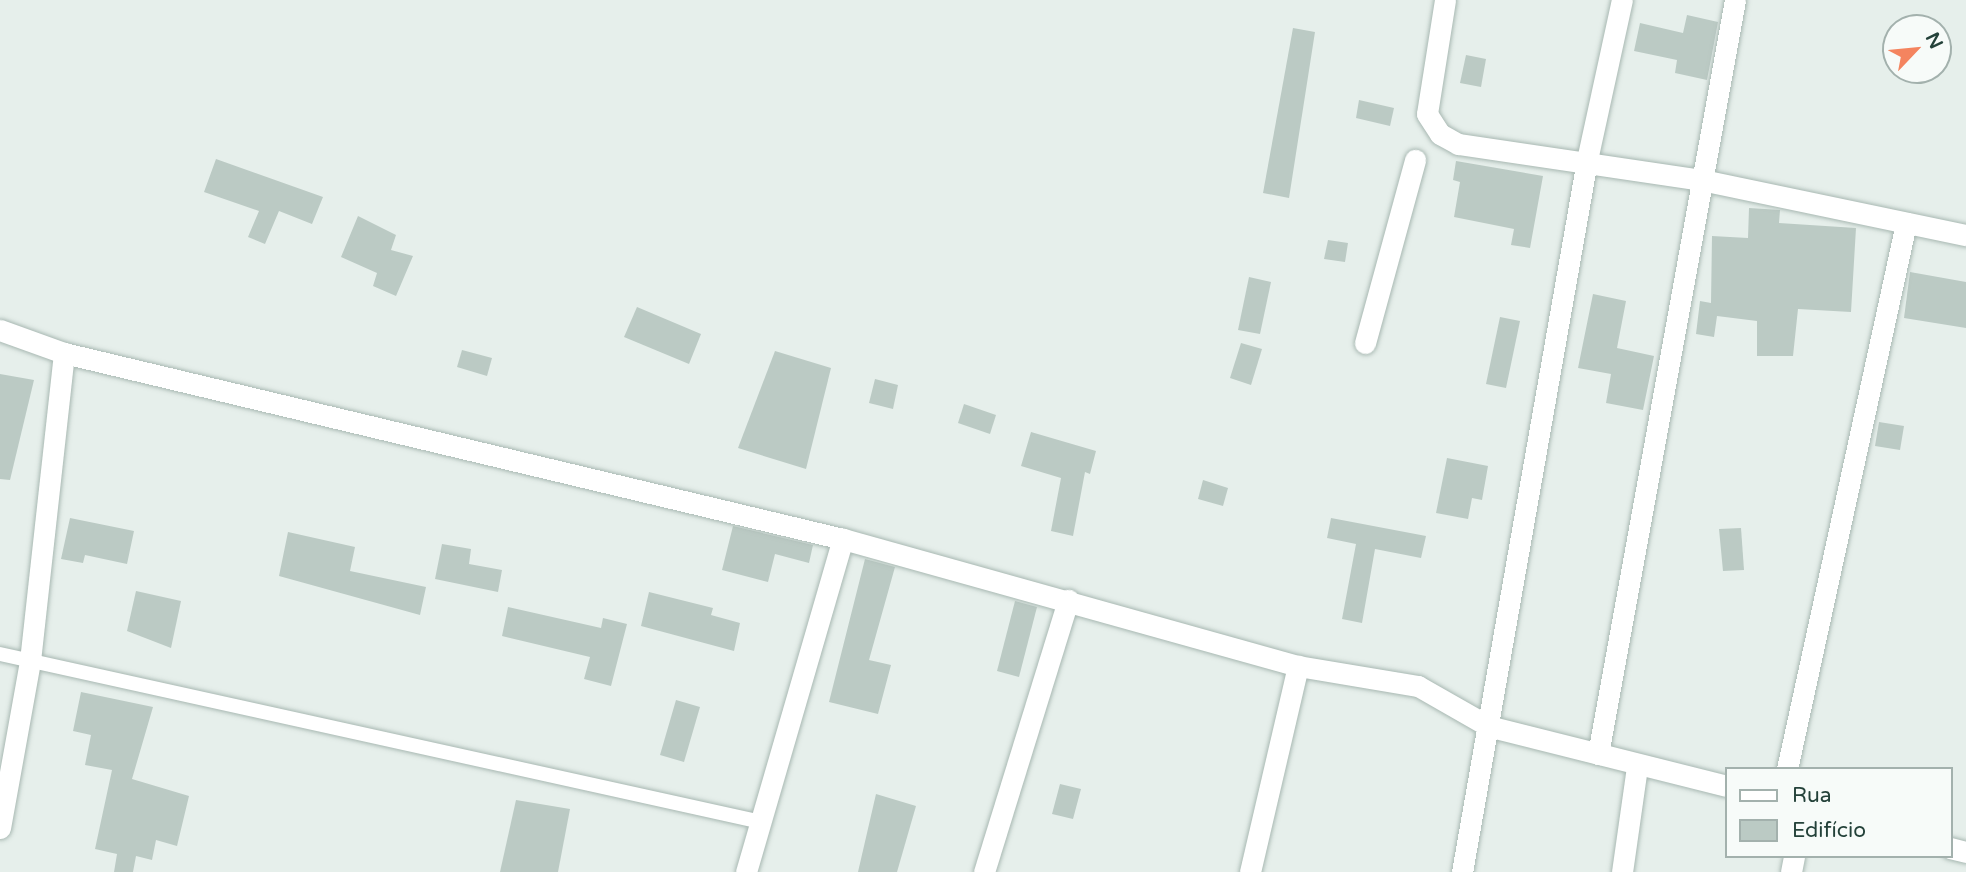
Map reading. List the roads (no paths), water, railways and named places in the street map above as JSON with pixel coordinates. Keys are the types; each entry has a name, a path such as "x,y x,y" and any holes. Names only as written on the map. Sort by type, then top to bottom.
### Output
{"street":[{"path":"1445,0 1427,114 1440,134 1458,144 1587,160 1702,180 1966,235"},
{"path":"1462,872 1587,160 1622,0"},
{"path":"1598,754 1735,0"},
{"path":"1365,343 1415,160"},
{"path":"1787,767 1906,223"},
{"path":"0,330 64,354 843,539 1298,666 1418,686 1488,726 1637,766 1724,786"},
{"path":"0,828 30,661 64,354"},
{"path":"746,872 843,539"},
{"path":"984,872 1068,600"},
{"path":"1250,872 1298,666"},
{"path":"1622,872 1637,766"}],"lane":[{"path":"0,654 761,822"}]}
